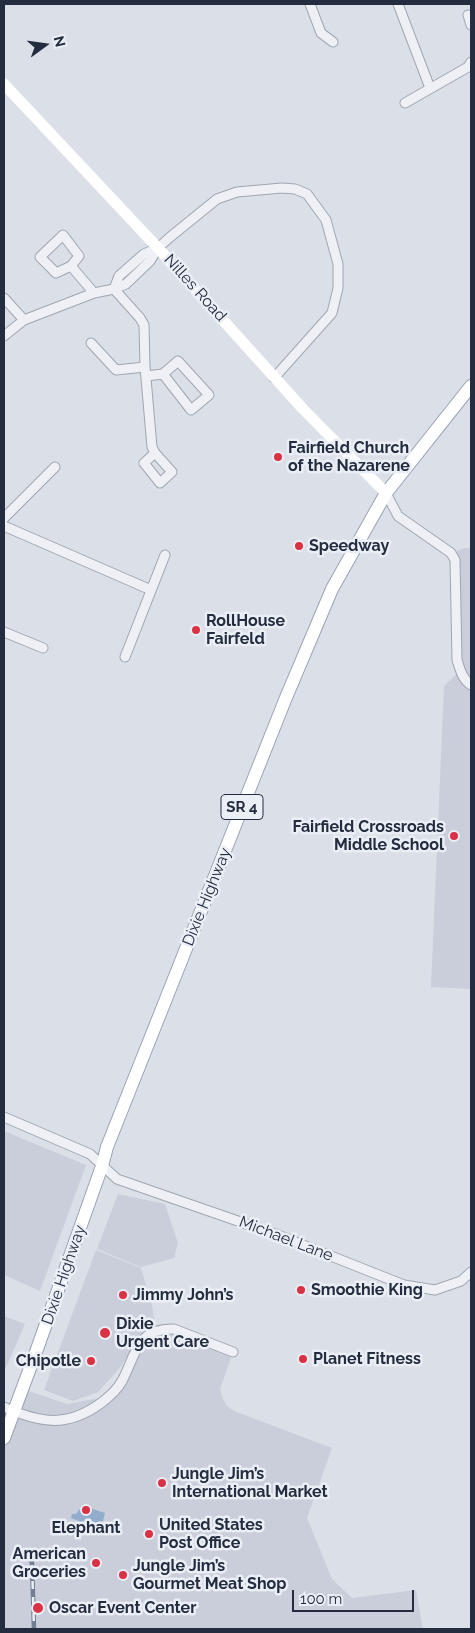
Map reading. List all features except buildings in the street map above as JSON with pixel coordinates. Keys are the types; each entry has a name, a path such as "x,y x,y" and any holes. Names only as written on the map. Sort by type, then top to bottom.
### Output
{"main road":[{"name":"Dixie Highway","path":"4,1438 9,1409 102,1166 109,1141 316,625 340,575 386,493 471,386"}],"street":[{"path":"310,4 321,33 333,42"},
{"path":"398,4 430,88"},
{"path":"468,15 471,25"},
{"path":"404,103 468,66 471,62"},
{"name":"Nilles Road","path":"4,84 158,248 302,409 386,493"},
{"path":"114,289 119,276 144,254 158,248 217,199 237,192 282,188 295,189 307,194 326,220 338,264 338,288 332,313 274,378"},
{"path":"63,235 79,256 71,266 56,273 40,256 63,235"},
{"path":"71,266 94,293"},
{"path":"4,336 24,320 94,293 114,289"},
{"path":"114,289 144,324 145,371 152,447 155,453"},
{"path":"4,298 24,320"},
{"path":"91,343 116,370 163,374 191,410 209,395 178,361 163,374"},
{"path":"4,518 55,468"},
{"path":"386,493 398,516 451,553 455,560 457,660 460,671 471,685"},
{"path":"4,526 151,590"},
{"path":"125,658 165,555"},
{"path":"4,632 43,648"},
{"name":"Michael Lane","path":"4,1117 90,1154 117,1179 278,1235 404,1285 435,1290 461,1281 471,1272"},
{"path":"9,1409 52,1422 67,1420 88,1413 116,1390 122,1381 138,1344 151,1334 164,1329 174,1330 233,1352"}],"shaded area":[{"name":"Fairfield Crossroads Middle School","path":"471,548 471,989 431,987 444,686 460,671 451,553"},
{"path":"4,1131 86,1165 40,1291 4,1275"},
{"path":"118,1194 165,1204 178,1243 174,1258 141,1267 97,1249"},
{"path":"96,1250 141,1268 152,1305 154,1320 118,1370 98,1392 73,1401 44,1390"},
{"path":"4,1316 25,1324 4,1372"},
{"name":"Jungle Jim’s International Market","path":"164,1329 233,1352 220,1389 227,1406 234,1411 332,1448 307,1518 332,1579 352,1598 416,1590 423,1629 4,1629 4,1438 23,1389 67,1404 110,1396 138,1344"}],"water":[{"path":"87,1507 105,1513 103,1521 90,1525 86,1520 81,1522 71,1518 72,1514 76,1514 80,1509"}],"railway":[{"path":"27,1550 32,1563 34,1629"}],"place":[{"name":"Fairfield Church of the Nazarene","path":"278,457"},
{"name":"Speedway","path":"299,546"},
{"name":"RollHouse Fairfeld","path":"196,630"},
{"name":"Fairfield Crossroads Middle School","path":"454,836"},
{"name":"Smoothie King","path":"301,1290"},
{"name":"Jimmy John’s","path":"123,1295"},
{"name":"Dixie Urgent Care","path":"105,1333"},
{"name":"Planet Fitness","path":"303,1359"},
{"name":"Chipotle","path":"91,1361"},
{"name":"Jungle Jim’s International Market","path":"162,1483"},
{"name":"Elephant","path":"86,1510"},
{"name":"United States Post Office","path":"149,1534"},
{"name":"American Groceries","path":"96,1563"},
{"name":"Jungle Jim’s Gourmet Meat Shop","path":"123,1575"},
{"name":"Oscar Event Center","path":"38,1608"}]}
